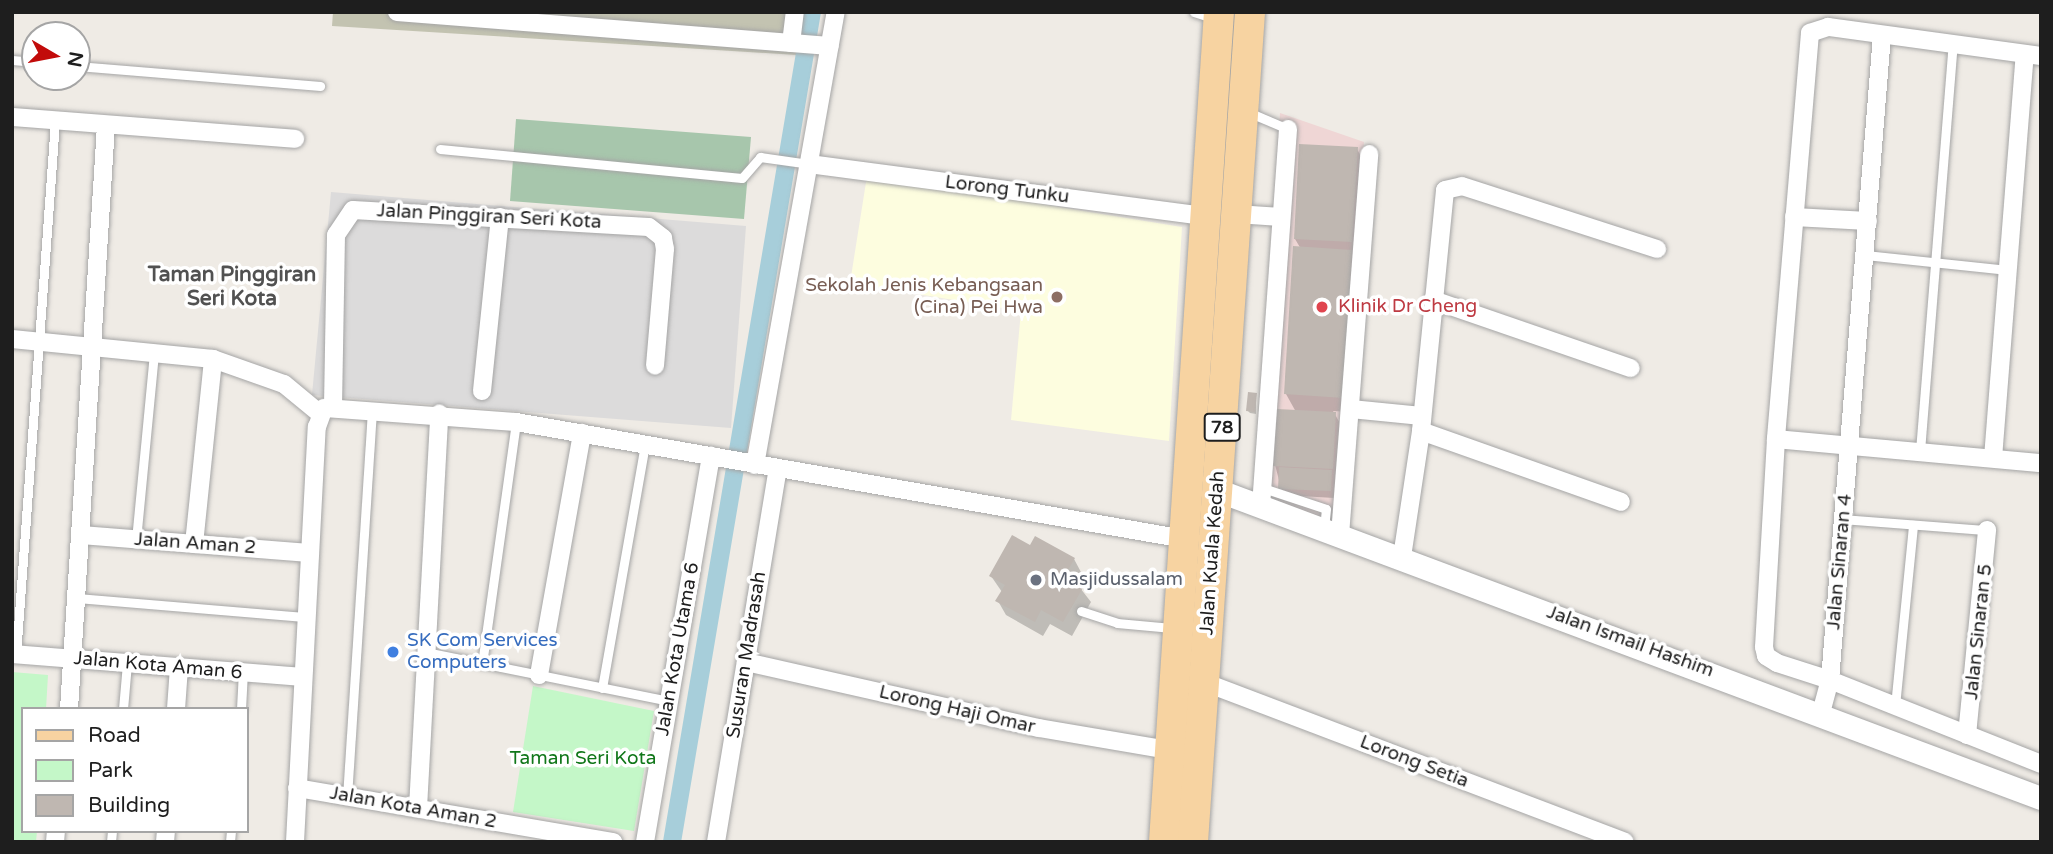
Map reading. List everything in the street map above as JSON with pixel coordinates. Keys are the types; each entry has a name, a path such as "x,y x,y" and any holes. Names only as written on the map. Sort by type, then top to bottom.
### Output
{"main road":[{"name":"Jalan Kuala Kedah","path":"1187,841 1204,682 1250,12"},
{"name":"Jalan Kuala Kedah","path":"1187,841 1169,750 1206,216 1210,15"}],"street":[{"path":"397,12 505,16 808,44"},
{"path":"650,31 651,12"},
{"path":"749,463 801,163 808,44 795,12"},
{"path":"808,44 836,12"},
{"path":"1993,458 2033,55 1828,27 1810,33 1776,439 1766,656 2041,764"},
{"name":"Jalan Sinaran 4","path":"1821,713 1830,680 1882,35"},
{"path":"12,117 295,139"},
{"path":"69,707 106,125"},
{"path":"1262,497 1288,129"},
{"path":"1332,532 1350,409 1369,154"},
{"name":"Lorong Tunku","path":"801,163 1206,216"},
{"path":"1402,558 1422,424 1442,195 1451,186 1657,249"},
{"name":"Jalan Pinggiran Seri Kota","path":"295,842 304,617 326,410 337,235 343,219 353,210 376,209 649,227 658,232 665,249 655,366"},
{"path":"1236,214 1281,217"},
{"path":"482,391 500,217"},
{"path":"1794,217 1868,221"},
{"path":"1433,300 1631,368"},
{"path":"12,339 213,359 284,384 326,410 372,409 516,422 1184,539"},
{"path":"194,544 213,359"},
{"path":"1350,409 1422,424 1621,502"},
{"path":"418,808 439,414"},
{"path":"538,675 582,433"},
{"path":"1776,439 2041,463"},
{"name":"Jalan Kota Utama 6","path":"645,842 669,701 717,457"},
{"name":"Susuran Madrasah","path":"716,842 778,468"},
{"name":"Jalan Ismail Hashim","path":"1217,491 1262,497 1332,532 1821,713 2041,798"},
{"name":"Jalan Sinaran 5","path":"1967,735 1987,530"},
{"name":"Jalan Aman 2","path":"80,535 309,553"},
{"name":"Jalan Kota Aman 6","path":"14,654 303,677"},
{"name":"Lorong Haji Omar","path":"746,662 1039,728 1169,750"},
{"path":"176,707 179,667"},
{"name":"Lorong Setia","path":"1204,682 1625,842"},
{"name":"Jalan Kota Aman 2","path":"297,788 418,808 514,833 613,842"}],"lane":[{"path":"1920,451 1953,42"},
{"path":"91,67 320,86"},
{"path":"1243,110 1288,129"},
{"path":"14,654 55,121"},
{"path":"440,149 742,178 750,173 756,160 765,158 801,163"},
{"path":"1865,255 2010,271"},
{"path":"136,540 155,353"},
{"path":"347,797 372,409"},
{"path":"482,664 516,422"},
{"path":"602,688 645,445"},
{"path":"1843,519 1987,530"},
{"path":"1895,706 1913,525"},
{"path":"77,598 304,617"},
{"path":"1081,611 1117,623 1178,628"},
{"path":"425,652 669,701"},
{"path":"123,707 127,663"},
{"path":"240,707 243,673"}],"shaded area":[{"path":"333,12 802,12 797,55 332,26"},
{"path":"1280,113 1364,142 1335,539 1252,510"},
{"path":"516,119 751,137 744,219 510,201"},
{"name":"Sekolah Jenis Kebangsaan (Cina) Pei Hwa","path":"867,176 1182,227 1169,441 1011,420 1021,311 850,283"},
{"name":"Taman Pinggiran Seri Kota","path":"331,192 746,226 731,428 312,395"}],"green space":[{"path":"12,672 48,675 46,707 21,707 21,833 37,833 36,842 12,842"},
{"name":"Taman Seri Kota","path":"533,686 654,711 634,831 513,812"}],"building":[{"path":"1299,144 1358,147 1352,242 1294,239"},
{"path":"1293,246 1352,250 1344,398 1284,394"},
{"path":"1248,392 1257,393 1255,412 1246,411"},
{"path":"1277,409 1336,412 1333,469 1273,466"},
{"path":"1279,467 1332,470 1331,491 1278,489"},
{"name":"Masjidussalam","path":"1012,535 1030,545 1035,536 1075,558 1065,575 1084,586 1063,622 1041,610 1035,622 995,601 1005,585 989,576"}],"waterway":[{"path":"672,842 812,12"}],"place":[{"name":"Sekolah Jenis Kebangsaan (Cina) Pei Hwa","path":"1057,297"},
{"name":"Klinik Dr Cheng","path":"1322,307"},
{"name":"Masjidussalam","path":"1036,580"},
{"name":"SK Com Services Computers","path":"393,652"}],"district":[{"name":"Taman Pinggiran Seri Kota","path":"232,287"}]}
